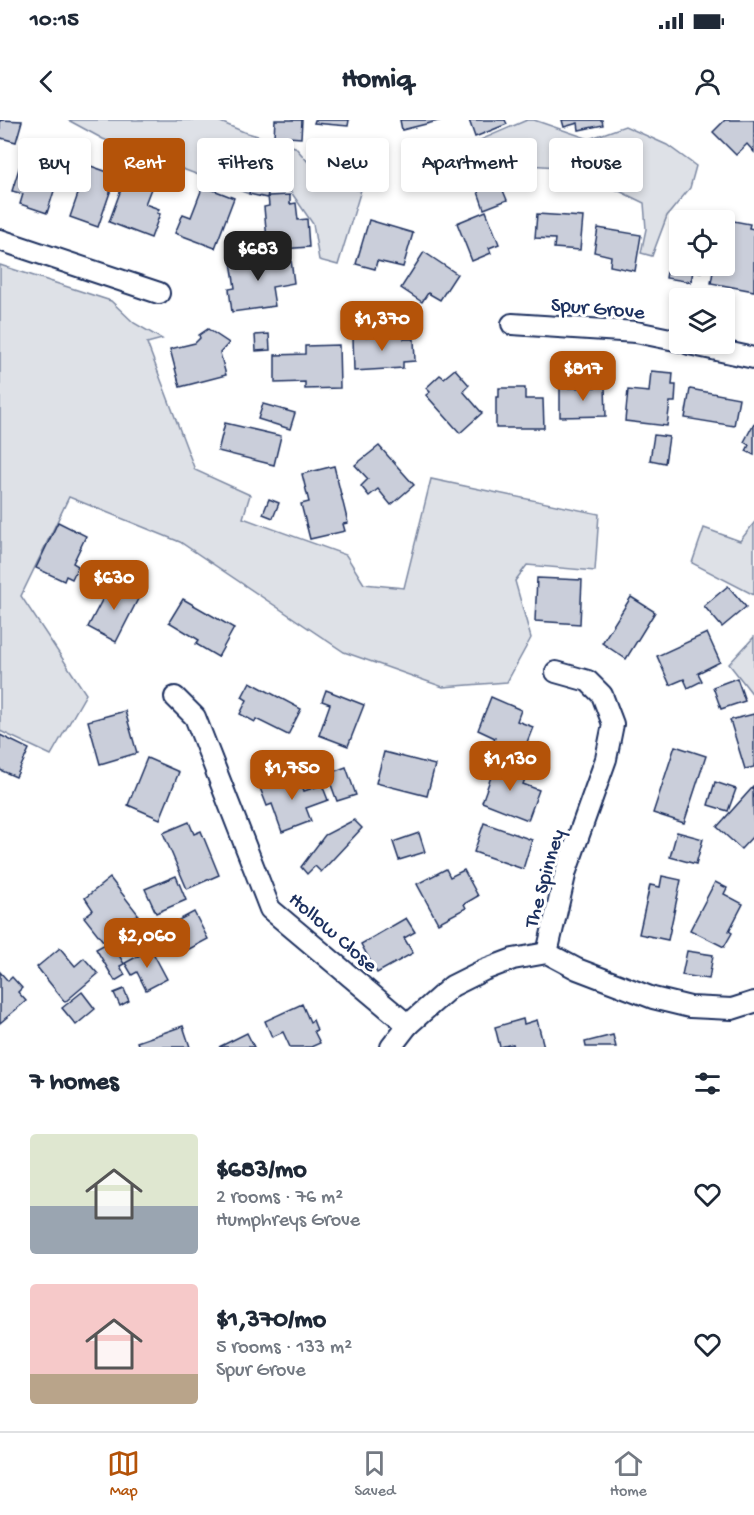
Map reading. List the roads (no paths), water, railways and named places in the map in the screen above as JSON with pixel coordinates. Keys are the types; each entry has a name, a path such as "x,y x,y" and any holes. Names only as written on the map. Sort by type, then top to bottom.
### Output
{"street":[{"path":"0,240 159,293"},
{"name":"Spur Grove","path":"512,324 636,332 669,339"},
{"path":"735,354 754,358"},
{"name":"The Spinney","path":"547,953 566,871 606,759 613,724 602,695 588,681 556,672"},
{"name":"Hollow Close","path":"175,697 195,717 270,909 408,1025"},
{"path":"391,1047 408,1025 452,986 513,959 547,953 578,969 642,994 690,1007 732,1009 754,1002"}]}
